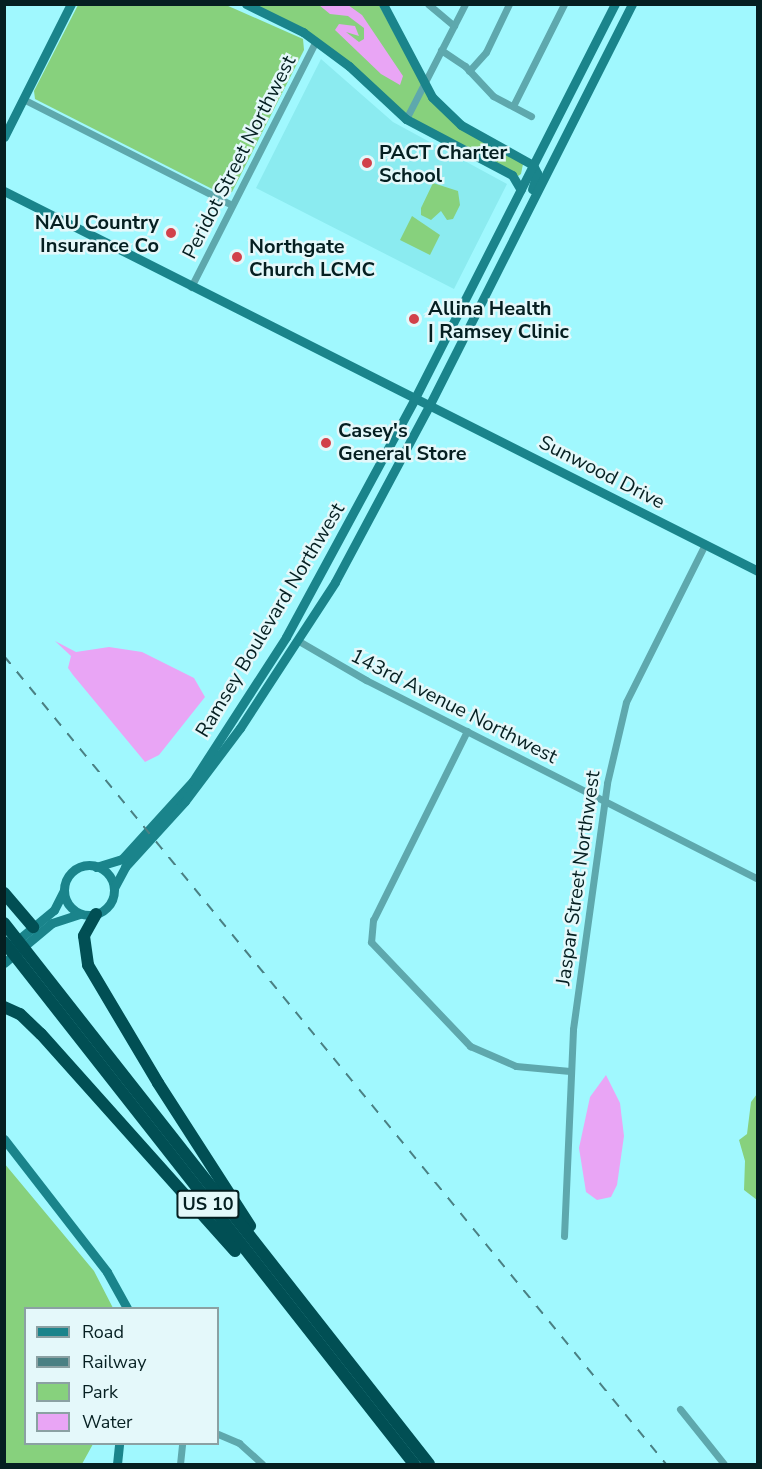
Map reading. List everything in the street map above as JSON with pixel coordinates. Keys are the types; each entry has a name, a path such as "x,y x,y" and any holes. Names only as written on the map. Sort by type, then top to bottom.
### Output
{"highway":[{"path":"4,893 31,932"},
{"path":"96,914 84,936 88,965 158,1083 284,1281"},
{"name":"US 10","path":"4,923 429,1464"},
{"name":"US 10","path":"4,942 414,1464"},
{"path":"4,1007 20,1014 41,1034 302,1324"}],"street":[{"path":"4,137 71,4"},
{"path":"246,4 316,41 406,119 512,175 521,190"},
{"path":"383,4 432,97 460,125 533,165 536,180 489,274 489,286"},
{"path":"428,4 454,26"},
{"path":"406,119 465,4"},
{"path":"469,71 486,52 509,4"},
{"path":"513,106 564,4"},
{"name":"Ramsey Boulevard Northwest","path":"168,816 214,752 291,628 415,398 615,4"},
{"name":"Ramsey Boulevard Northwest","path":"114,888 135,851 168,816 240,728 334,582 429,405 632,4"},
{"name":"Peridot Street Northwest","path":"191,287 316,41"},
{"path":"441,50 469,71 493,96 531,116"},
{"path":"23,99 232,205"},
{"name":"Sunwood Drive","path":"4,191 758,571"},
{"name":"Jaspar Street Northwest","path":"564,1236 570,1071 582,952 605,801 626,702 705,544"},
{"name":"143rd Avenue Northwest","path":"297,640 467,731 758,879"},
{"path":"467,731 373,920 369,934 374,947 470,1046 516,1066 570,1071"},
{"name":"Ramsey Boulevard Northwest","path":"96,867 117,862 135,851"},
{"path":"4,952 31,932 63,916 96,914 109,904 114,888 107,873 96,867 76,869 67,879 54,910 31,932 5,963"},
{"path":"64,890 69,904 80,914"},
{"path":"4,1139 112,1278 126,1307"},
{"path":"680,1409 724,1464"},
{"path":"219,1434 239,1443 262,1464"},
{"path":"117,1464 119,1445"},
{"path":"180,1464 182,1445"}],"shaded area":[{"name":"PACT Charter School","path":"321,59 393,122 507,184 454,289 256,188"}],"green space":[{"path":"78,5 226,5 303,39 304,50 232,192 222,194 35,99 34,91"},
{"path":"252,5 379,5 429,98 523,164 521,174 518,176 420,123 394,105 353,66"},
{"path":"433,183 458,191 460,205 453,219 447,220 441,211 431,220 421,215 421,208"},
{"path":"412,216 440,235 430,255 400,240"},
{"path":"757,1094 757,1200 744,1190 745,1161 739,1140 747,1134 751,1102"},
{"path":"4,1163 94,1271 112,1307 24,1307 24,1445 92,1445 82,1464 5,1464"}],"water":[{"path":"319,5 348,5 362,15 403,76 400,85 381,74 335,30 339,24 355,26 359,36 346,32 359,42 364,39 364,28 348,16 330,14"},
{"path":"55,641 76,652 109,647 142,652 194,678 205,697 159,755 145,762 73,675 68,668 71,656"},
{"path":"606,1075 620,1103 624,1136 617,1185 611,1197 597,1200 586,1192 579,1148 590,1097"}],"railway":[{"path":"4,656 666,1464"}],"place":[{"name":"PACT Charter School","path":"367,163"},
{"name":"NAU Country Insurance Co","path":"171,233"},
{"name":"Northgate Church LCMC","path":"237,257"},
{"name":"Allina Health | Ramsey Clinic","path":"414,319"},
{"name":"Casey's General Store","path":"326,443"}]}
